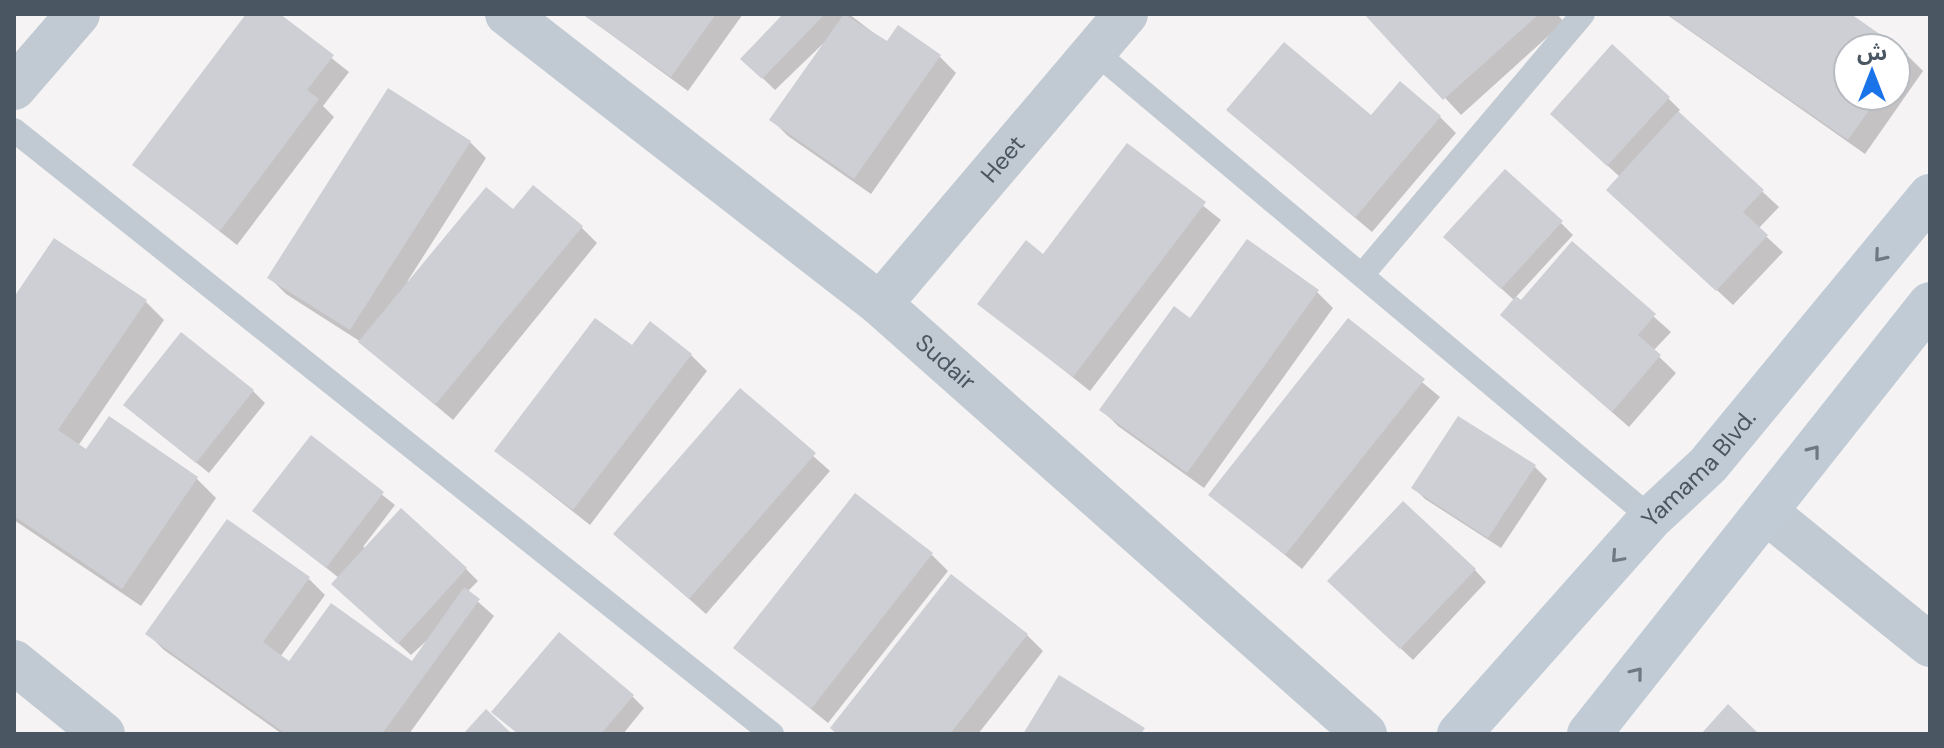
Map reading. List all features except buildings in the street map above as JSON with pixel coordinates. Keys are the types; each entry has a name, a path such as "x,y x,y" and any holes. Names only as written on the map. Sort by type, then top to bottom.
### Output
{"main road":[{"name":"Yamama Blvd.","path":"1459,734 1651,518 1708,465 1930,196"},
{"path":"1589,734 1930,304"}],"street":[{"path":"14,88 78,14"},
{"name":"Sudair","path":"507,14 880,304 1365,734"},
{"name":"Heet","path":"880,304 1126,14"},
{"path":"1766,512 1930,645"},
{"path":"14,662 103,734"}],"lane":[{"path":"1362,275 1583,14"},
{"path":"1094,51 1651,518"},
{"path":"14,130 772,734"}]}
